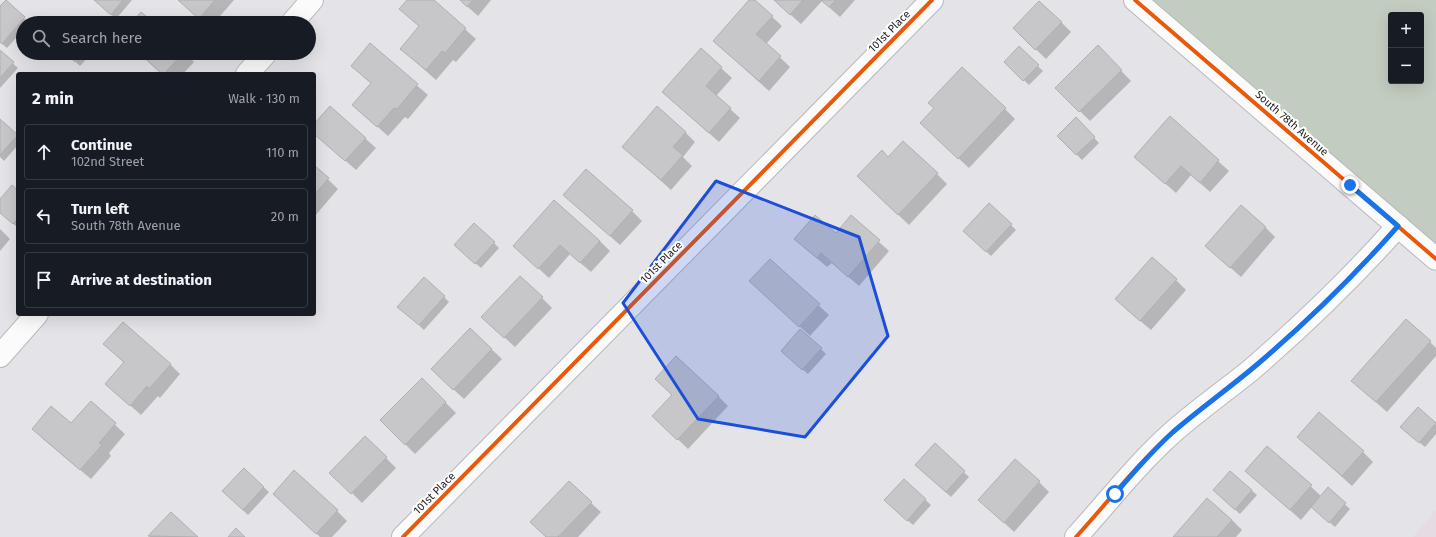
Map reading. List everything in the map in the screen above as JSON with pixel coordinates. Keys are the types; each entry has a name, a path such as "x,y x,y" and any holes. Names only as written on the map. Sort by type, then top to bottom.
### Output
{"street":[{"path":"298,16 312,0"},
{"name":"101st Place","path":"403,537 932,0"},
{"name":"South 78th Avenue","path":"1135,0 1436,259"},
{"path":"249,72 260,60"},
{"path":"1076,537 1172,433 1249,371 1304,323 1367,261 1398,226"},
{"path":"0,356 34,316"}],"highlighted area":[{"path":"716,181 859,237 888,336 805,437 698,419 623,303"}],"shaded area":[{"path":"1150,0 1436,0 1436,245"},
{"path":"1436,510 1436,537 1413,537"}],"building":[{"path":"6,0 24,16 16,16 16,28 2,44 0,42 0,6"},
{"path":"94,0 123,0 111,15"},
{"path":"178,0 215,0 202,16 196,16"},
{"path":"407,0 434,0 466,28 445,53 442,51 426,70 400,49 419,26 399,9"},
{"path":"460,0 473,0 467,7"},
{"path":"749,0 755,0 773,16 756,34 781,56 759,81 713,41"},
{"path":"774,0 803,0 790,15"},
{"path":"821,0 836,0 829,7"},
{"path":"1039,1 1062,22 1035,50 1013,28"},
{"path":"141,12 146,16 137,16"},
{"path":"370,43 418,84 397,109 394,108 377,127 352,105 371,83 351,66"},
{"path":"1098,45 1122,70 1079,112 1055,88"},
{"path":"1019,46 1039,65 1023,81 1004,62"},
{"path":"701,48 722,67 706,86 731,108 709,133 662,92"},
{"path":"0,50 14,62 0,78"},
{"path":"147,60 177,60 166,72 160,72"},
{"path":"962,67 1006,108 958,159 920,123 934,108 928,103"},
{"path":"330,106 366,138 345,161 316,136 316,122"},
{"path":"657,106 686,132 673,147 683,155 661,180 622,147"},
{"path":"1170,116 1219,160 1200,183 1181,166 1165,184 1134,157"},
{"path":"1076,117 1095,137 1076,155 1057,136"},
{"path":"0,119 16,133 16,137 0,155"},
{"path":"903,141 938,173 898,215 857,176 882,150 888,157"},
{"path":"316,167 329,178 316,193"},
{"path":"586,169 633,210 610,236 563,195"},
{"path":"12,185 16,188 16,220 13,224 0,213 0,199"},
{"path":"554,200 600,241 580,263 560,245 538,269 513,246"},
{"path":"989,203 1012,224 986,252 963,231"},
{"path":"1241,205 1266,227 1230,268 1205,246"},
{"path":"815,215 836,233 851,215 880,240 848,277 821,253 817,258 794,239"},
{"path":"474,223 495,242 475,264 454,245"},
{"path":"1152,257 1177,279 1140,321 1115,299"},
{"path":"770,259 820,304 799,327 749,281"},
{"path":"520,276 543,297 504,338 481,317"},
{"path":"424,277 445,296 419,325 397,307"},
{"path":"1406,319 1431,341 1376,402 1351,381"},
{"path":"123,322 171,364 149,389 147,386 130,406 105,384 124,362 103,344"},
{"path":"470,328 492,349 453,390 431,369"},
{"path":"800,329 822,348 802,370 781,351"},
{"path":"676,356 719,396 677,440 652,416 672,395 655,379"},
{"path":"422,378 446,402 405,445 380,420"},
{"path":"91,401 116,423 99,443 102,445 80,470 32,429 51,406 71,423"},
{"path":"1418,407 1436,423 1419,443 1400,427"},
{"path":"1319,412 1364,451 1342,476 1297,437"},
{"path":"365,436 387,457 351,494 329,473"},
{"path":"935,443 965,471 946,492 915,465"},
{"path":"1267,446 1312,485 1290,510 1245,471"},
{"path":"1015,459 1040,481 1004,523 978,500"},
{"path":"244,468 264,487 243,510 222,491"},
{"path":"294,470 338,510 316,534 273,494"},
{"path":"1230,471 1252,490 1235,510 1213,490"},
{"path":"904,479 926,499 907,521 884,500"},
{"path":"569,481 592,502 558,537 546,537 530,522"},
{"path":"1328,487 1346,503 1329,523 1311,507"},
{"path":"1207,498 1232,520 1217,537 1173,537"},
{"path":"171,512 198,537 148,536"},
{"path":"236,528 245,537 228,537"}],"cycle path":[{"path":"403,537 932,0"},
{"path":"1135,0 1436,259"},
{"path":"1076,537 1160,444 1192,416 1251,370 1289,336 1345,283 1398,226"}],"route":[{"path":"1115,494 1172,433 1249,371 1304,323 1367,261 1398,226 1350,185"}]}
